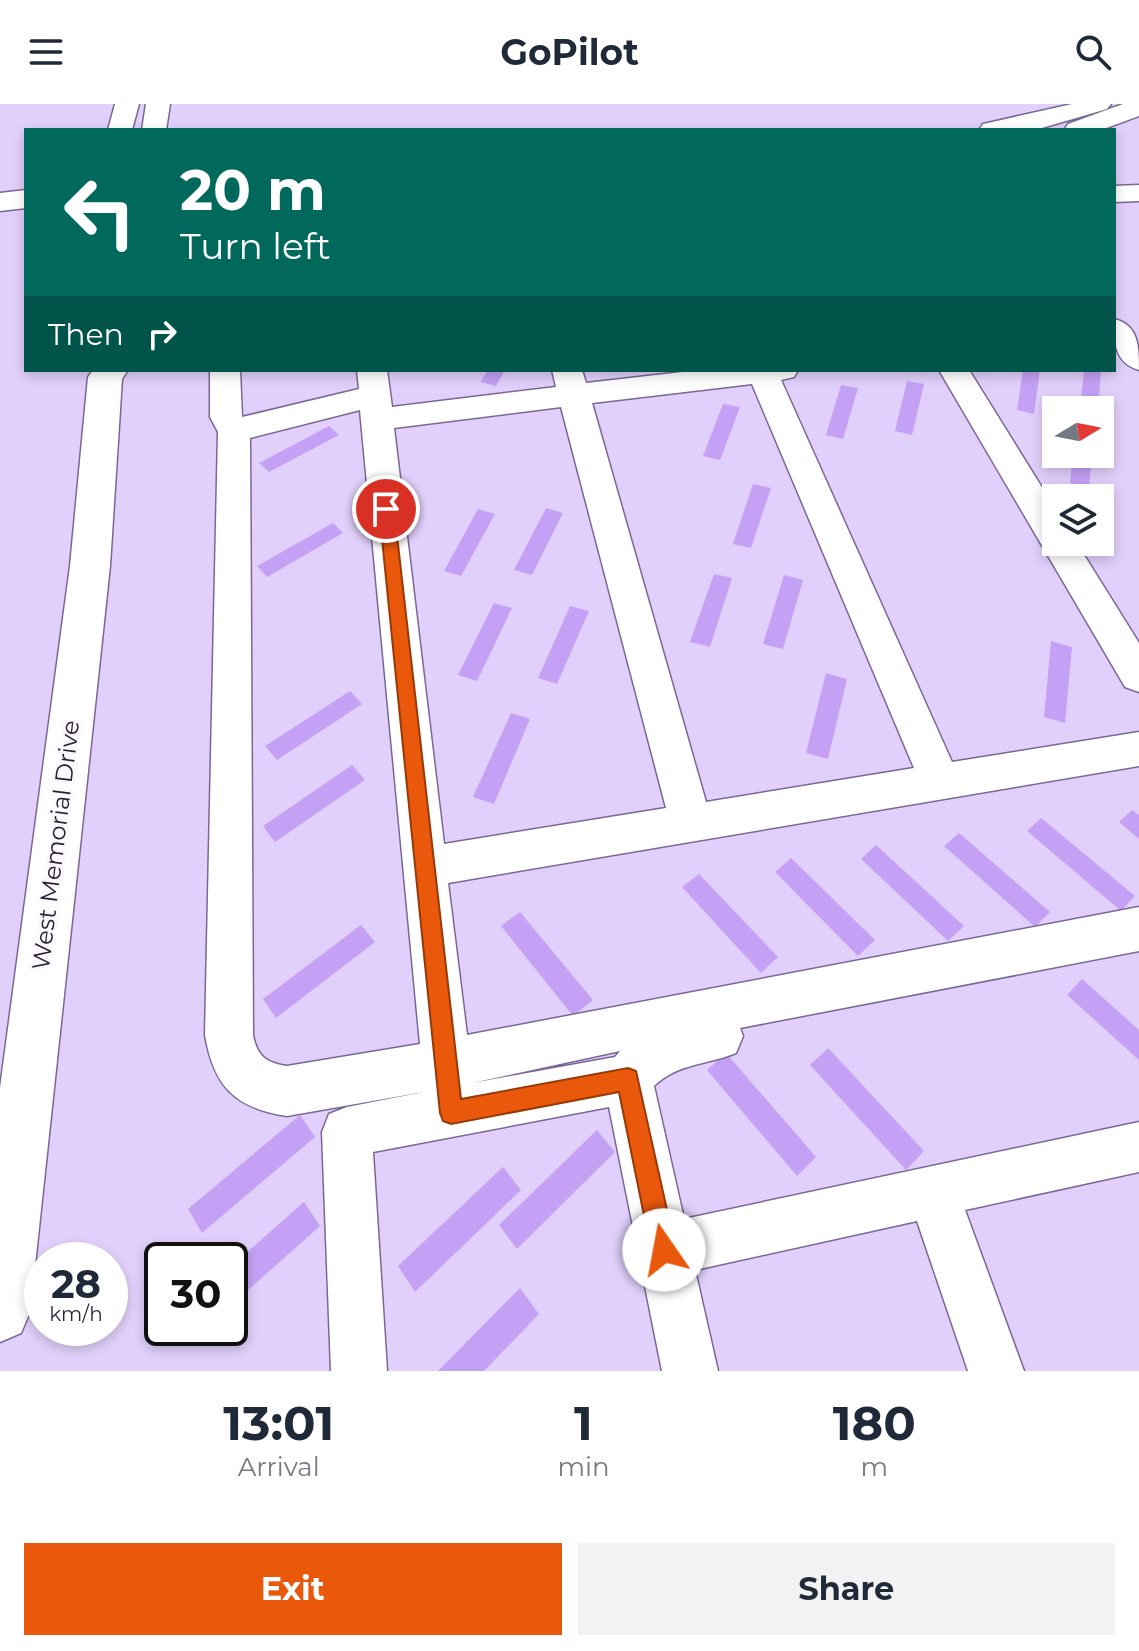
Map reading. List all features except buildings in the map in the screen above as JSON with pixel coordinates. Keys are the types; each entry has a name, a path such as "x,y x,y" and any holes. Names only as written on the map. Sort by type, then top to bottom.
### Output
{"main road":[{"path":"1003,128 1052,119 1098,104"},
{"path":"1082,128 1139,107"},
{"path":"0,181 24,179"},
{"path":"0,202 24,199"},
{"name":"West Memorial Drive","path":"0,1312 90,566 106,372"}],"street":[{"path":"121,128 127,104"},
{"path":"154,128 158,104"},
{"path":"1116,194 1139,193"},
{"path":"1116,331 1139,360"},
{"path":"225,372 226,417 234,432 229,1035 232,1057 245,1076 264,1088 287,1091 449,1088 628,1079 645,1058 671,1045 1139,955"},
{"path":"234,432 262,422 374,395 752,372"},
{"path":"769,372 941,783"},
{"path":"955,372 1042,516"},
{"path":"570,383 691,824"},
{"path":"374,395 449,1088"},
{"path":"1066,556 1139,676"},
{"path":"425,867 1139,749"},
{"path":"359,1371 347,1132 449,1088 534,1044 1139,929"},
{"path":"628,1079 690,1371"},
{"path":"664,1250 1139,1147"},
{"path":"933,1193 996,1371"}],"route":[{"path":"386,509 451,1113 628,1079 664,1250"}]}
